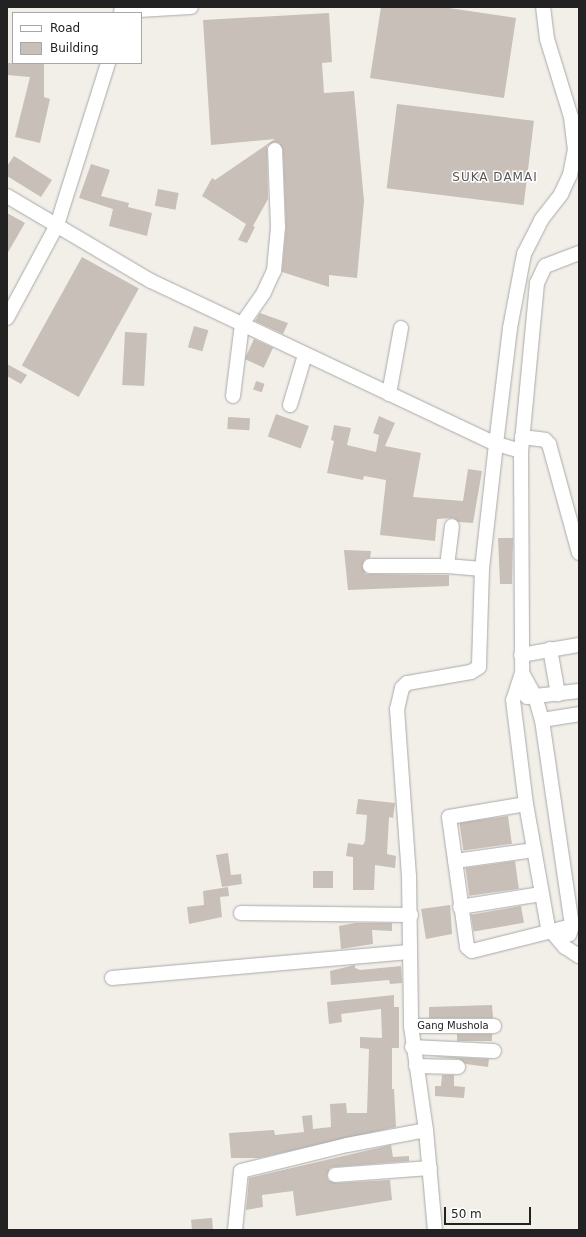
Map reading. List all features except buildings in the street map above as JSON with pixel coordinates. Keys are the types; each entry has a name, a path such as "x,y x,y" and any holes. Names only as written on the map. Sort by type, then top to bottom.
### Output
{"street":[{"path":"121,10 191,7"},
{"path":"435,1230 426,1130 412,1047 409,952 411,915 397,709 402,688 407,683 471,672 479,667 481,661 482,569 510,328 524,254 541,220 561,194 570,175 575,150 571,117 547,39 543,7"},
{"path":"7,318 57,225 108,64"},
{"path":"234,396 242,324 264,292 274,271 278,227 275,150"},
{"path":"7,196 151,281 496,444 522,444 545,440 549,444 579,553"},
{"path":"579,254 545,266 538,277 522,444 522,673 513,700 526,804 549,932 579,956"},
{"path":"389,394 401,328"},
{"path":"290,405 305,355"},
{"path":"447,566 452,526"},
{"path":"370,566 447,566 482,569"},
{"path":"521,655 579,645"},
{"path":"550,649 558,694"},
{"path":"522,673 535,696 542,720 572,926 564,944"},
{"path":"513,700 579,691"},
{"path":"542,720 579,714"},
{"path":"526,804 450,815 448,820 467,947 472,951 572,926"},
{"path":"455,861 534,850"},
{"path":"460,907 541,894"},
{"path":"241,913 411,915"},
{"path":"112,978 409,952"},
{"name":"Gang Mushola","path":"411,1026 494,1026"},
{"path":"412,1047 494,1051"},
{"path":"416,1066 458,1067"},
{"path":"235,1230 241,1171 347,1145 426,1130"},
{"path":"335,1175 430,1168"}],"district":[{"name":"SUKA DAMAI","path":"495,178"}]}
